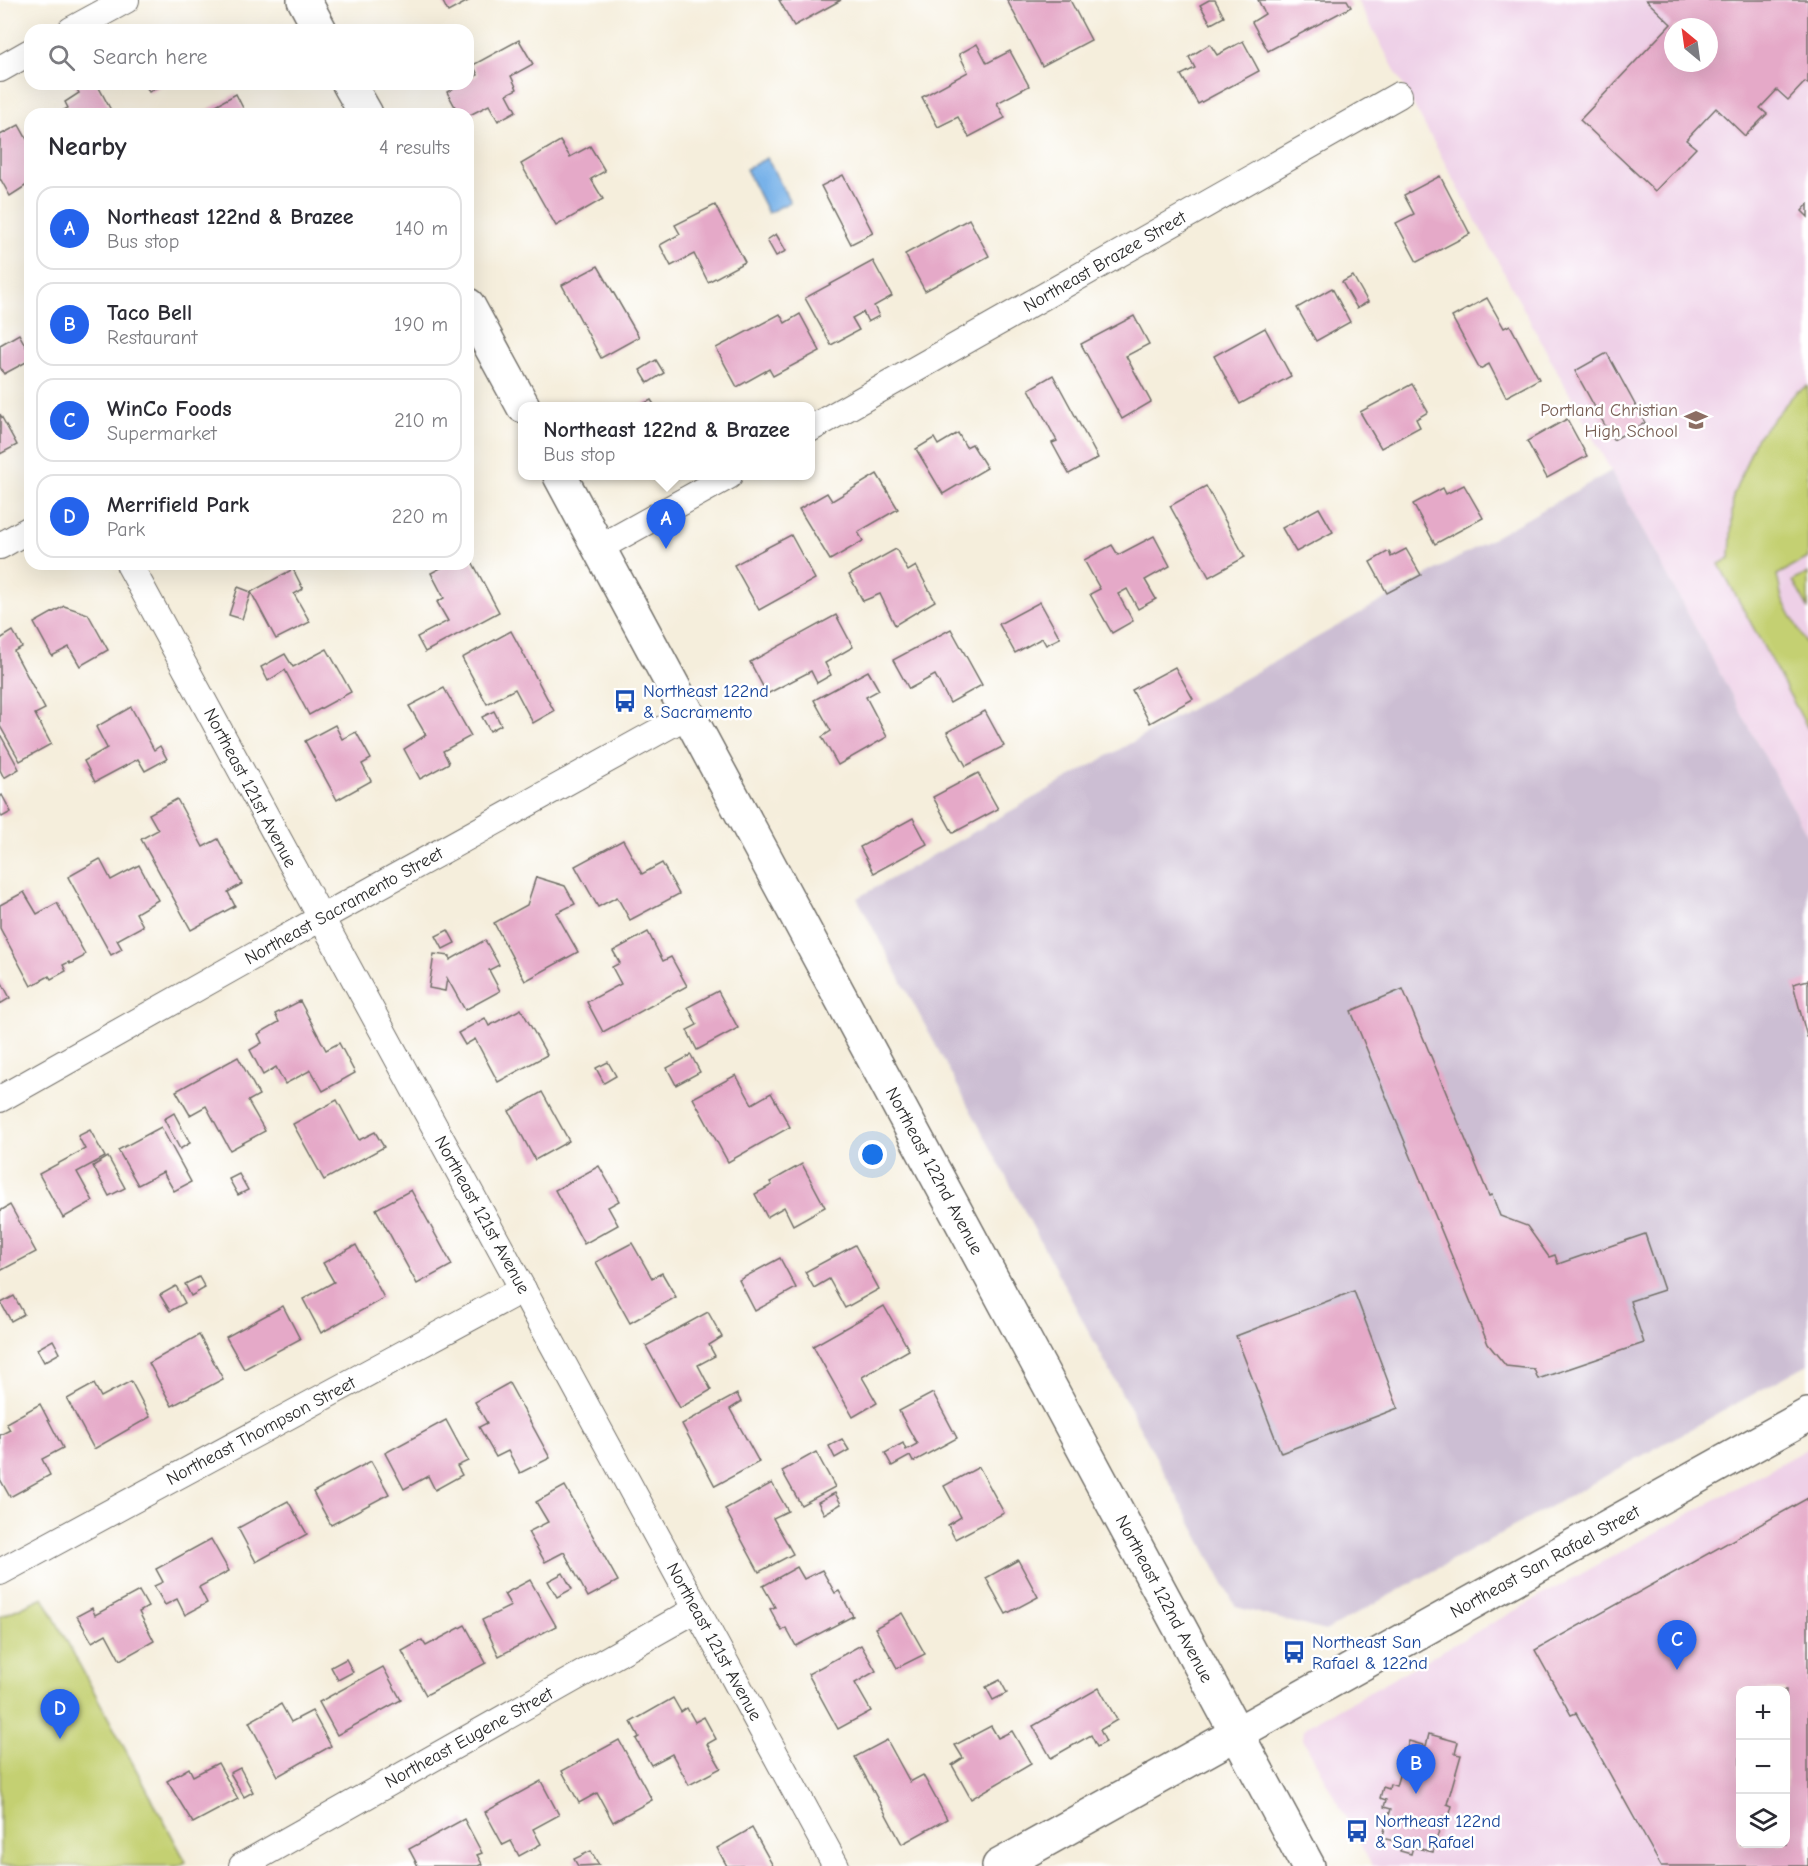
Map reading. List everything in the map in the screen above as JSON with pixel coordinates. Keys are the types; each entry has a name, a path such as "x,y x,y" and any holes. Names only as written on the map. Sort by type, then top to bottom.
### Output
{"main road":[{"path":"304,0 317,24"},
{"path":"352,90 363,108"},
{"path":"474,316 521,402"},
{"name":"Northeast 122nd Avenue","path":"562,480 1308,1866"},
{"name":"Northeast San Rafael Street","path":"999,1866 1808,1415"}],"street":[{"path":"82,24 126,0"},
{"path":"0,69 24,55"},
{"name":"Northeast Brazee Street","path":"815,426 1399,95"},
{"path":"599,548 722,480"},
{"path":"0,546 24,532"},
{"name":"Northeast 121st Avenue","path":"132,570 836,1866"},
{"name":"Northeast Sacramento Street","path":"0,1100 321,918 688,715"},
{"name":"Northeast Thompson Street","path":"0,1572 523,1289"},
{"name":"Northeast Eugene Street","path":"242,1866 697,1609"}],"shaded area":[{"name":"Portland Christian High School","path":"1357,0 1808,0 1808,837"},
{"path":"1611,471 1808,837 1808,1364 1325,1631 1236,1607 857,898"},
{"path":"1808,1448 1808,1866 1372,1866 1303,1739 1304,1730 1309,1725"}],"green space":[{"path":"1808,386 1808,558 1777,575 1782,599 1808,647 1808,729 1719,564 1730,558 1733,496 1756,439 1796,392"},
{"path":"1808,573 1808,608 1793,581"},
{"path":"43,1597 186,1862 178,1866 0,1866 0,1617"}],"water":[{"path":"767,158 790,202 768,213 746,169"}],"building":[{"path":"442,0 470,0 448,12"},
{"path":"779,0 841,0 794,26"},
{"path":"1007,0 1070,0 1091,40 1042,66"},
{"path":"1209,0 1215,0 1224,17 1211,24 1200,5"},
{"path":"1258,0 1347,0 1351,7 1268,51 1252,22 1265,14"},
{"path":"1646,0 1808,0 1808,84 1805,82 1788,100 1777,90 1760,108 1767,114 1745,136 1716,108 1686,140 1696,148 1655,191 1580,120 1664,31 1664,72 1718,72 1718,18 1665,18"},
{"path":"519,40 533,64 511,76 517,89 507,94 516,111 498,121 489,105 474,113 474,108 456,108 447,92 474,90 474,77 478,75 474,64"},
{"path":"1243,41 1259,71 1198,104 1181,75 1195,68 1189,57 1210,44 1217,55"},
{"path":"977,44 987,63 1010,51 1029,86 997,103 1005,118 969,137 958,117 938,127 922,97 968,72 959,54"},
{"path":"77,90 100,90 110,108 68,108 65,102 79,93"},
{"path":"236,94 243,108 210,108"},
{"path":"19,125 24,134 24,187 10,196 0,180 0,135"},
{"path":"560,141 570,157 590,146 605,171 591,179 603,199 556,226 521,164"},
{"path":"843,175 873,233 851,244 821,186"},
{"path":"1440,176 1470,234 1417,262 1396,223 1414,214 1404,195"},
{"path":"1808,204 1808,217 1802,211"},
{"path":"715,205 745,262 708,282 694,254 671,266 660,245 680,234 675,225"},
{"path":"969,219 989,256 925,291 905,254"},
{"path":"776,234 786,251 776,256 767,240"},
{"path":"873,261 892,296 874,306 879,316 868,322 863,312 852,318 859,330 831,345 805,298"},
{"path":"598,266 639,337 601,358 562,285"},
{"path":"1353,276 1368,302 1357,308 1342,282"},
{"path":"1332,288 1350,322 1316,341 1297,308"},
{"path":"1487,298 1504,328 1510,325 1539,379 1506,397 1489,364 1480,369 1452,317"},
{"path":"780,314 785,323 800,314 820,351 773,376 769,369 737,387 716,348"},
{"path":"1134,316 1149,344 1126,356 1151,402 1122,419 1081,344"},
{"path":"1265,328 1291,376 1240,404 1214,356"},
{"path":"19,334 24,343 24,363 4,374 0,367 0,345"},
{"path":"1607,353 1645,423 1613,440 1575,371"},
{"path":"656,360 664,373 648,383 640,370"},
{"path":"1053,375 1098,458 1069,474 1052,443 1057,441 1029,389"},
{"path":"1412,384 1428,412 1416,419 1420,427 1381,448 1360,412"},
{"path":"0,414 17,445 0,454"},
{"path":"1567,419 1587,456 1547,478 1527,441"},
{"path":"958,433 966,447 972,444 987,468 943,494 916,449 934,438 938,445"},
{"path":"877,474 898,509 858,532 863,541 830,560 799,509 827,493 832,501"},
{"path":"1464,485 1483,518 1435,544 1413,504 1443,488 1446,494"},
{"path":"1206,486 1245,557 1209,577 1170,506"},
{"path":"1319,508 1333,532 1296,552 1282,528"},
{"path":"791,535 815,579 759,610 734,565"},
{"path":"1154,536 1170,566 1145,580 1156,599 1138,609 1127,589 1118,594 1133,621 1112,633 1090,594 1100,589 1084,560 1112,545 1118,555"},
{"path":"896,549 908,571 916,566 935,601 895,625 880,594 863,601 849,575"},
{"path":"1406,549 1421,575 1387,593 1370,562 1389,551 1391,557"},
{"path":"474,565 499,612 425,652 417,637 448,621 437,602 444,598 431,573 437,570 474,570"},
{"path":"294,570 303,589 294,594 310,622 276,639 251,592"},
{"path":"238,587 251,592 242,619 229,615"},
{"path":"1040,602 1060,638 1046,645 1042,638 1015,653 999,624"},
{"path":"64,606 88,614 108,650 80,666 69,647 52,656 34,623"},
{"path":"836,615 853,647 825,663 831,675 817,683 811,671 767,694 750,662"},
{"path":"951,629 982,685 950,703 935,675 909,689 893,660"},
{"path":"13,631 22,647 14,651 45,709 35,714 51,744 20,761 0,726 0,639"},
{"path":"511,631 554,711 533,723 515,689 487,704 462,658"},
{"path":"327,649 351,692 309,715 285,670 268,681 261,667 285,654 293,667"},
{"path":"1175,667 1193,699 1150,723 1132,690"},
{"path":"868,671 879,690 866,697 887,737 838,765 822,737 831,731 814,700"},
{"path":"444,688 471,736 443,751 449,763 420,779 404,749 426,735 409,706"},
{"path":"131,707 154,750 160,746 167,759 145,771 138,759 95,782 84,761 107,748 96,727"},
{"path":"494,711 501,725 490,731 482,717"},
{"path":"985,711 1004,746 966,766 947,732"},
{"path":"335,725 342,739 356,732 371,759 362,764 371,781 337,800 305,741"},
{"path":"0,734 19,769 4,778 0,770"},
{"path":"978,773 998,809 953,833 933,797"},
{"path":"2,795 11,812 2,817 0,797"},
{"path":"177,799 203,847 218,839 242,884 228,892 235,906 191,930 141,839 158,830 149,814"},
{"path":"913,818 927,844 874,873 860,847"},
{"path":"623,840 642,874 662,863 679,894 630,920 617,897 598,907 575,866"},
{"path":"100,859 111,880 139,865 158,900 136,913 143,926 117,940 122,949 111,955 68,877"},
{"path":"536,877 565,886 575,904 556,913 578,952 525,981 494,923 527,905"},
{"path":"24,892 37,914 57,903 85,954 70,964 69,962 63,965 66,971 51,979 49,976 31,986 0,928 0,905"},
{"path":"448,930 455,943 443,949 436,936"},
{"path":"648,932 663,961 671,957 687,986 603,1032 587,1002 621,984 612,967 620,963 613,951"},
{"path":"485,940 499,965 489,970 500,991 465,1010 447,978 445,991 429,988 434,954 450,956 450,960"},
{"path":"0,979 10,998 0,1004"},
{"path":"1808,980 1808,1037 1807,1037 1793,984"},
{"path":"1403,989 1489,1196 1492,1195 1500,1216 1527,1226 1549,1257 1555,1255 1558,1264 1645,1234 1664,1290 1630,1301 1644,1343 1538,1379 1534,1369 1506,1366 1488,1344 1351,1011"},
{"path":"718,991 738,1028 697,1050 687,1030 697,1025 688,1007"},
{"path":"300,1001 326,1050 339,1043 355,1073 323,1091 311,1070 285,1084 276,1067 263,1075 250,1050 262,1043 258,1034 279,1022 275,1014"},
{"path":"521,1009 547,1055 498,1082 475,1039 465,1045 458,1033 485,1018 489,1026"},
{"path":"691,1055 700,1072 676,1085 667,1068"},
{"path":"238,1057 259,1095 248,1101 265,1131 230,1150 206,1106 190,1115 176,1091"},
{"path":"608,1062 616,1076 604,1083 596,1068"},
{"path":"736,1075 752,1104 771,1093 790,1127 728,1162 693,1098"},
{"path":"542,1092 569,1141 535,1160 509,1111"},
{"path":"337,1100 359,1140 375,1132 384,1147 324,1180 293,1124"},
{"path":"174,1113 190,1143 180,1149 164,1119"},
{"path":"161,1127 191,1182 174,1191 163,1172 138,1185 118,1150"},
{"path":"90,1130 105,1157 77,1172 93,1201 63,1218 39,1174 85,1149 78,1136"},
{"path":"108,1157 125,1188 109,1196 93,1166"},
{"path":"802,1164 825,1207 793,1225 784,1207 767,1217 755,1194 772,1185 770,1182"},
{"path":"599,1166 619,1201 608,1207 618,1225 584,1244 555,1190"},
{"path":"239,1174 248,1190 238,1195 229,1179"},
{"path":"411,1190 452,1265 417,1284 376,1209"},
{"path":"10,1205 36,1252 0,1271 0,1211"},
{"path":"632,1243 652,1278 662,1273 676,1297 630,1323 596,1262"},
{"path":"356,1245 384,1298 321,1333 303,1299 334,1282 323,1263"},
{"path":"855,1245 879,1289 845,1308 829,1279 814,1288 805,1272"},
{"path":"780,1258 796,1288 755,1311 739,1280"},
{"path":"199,1277 205,1288 191,1296 185,1284"},
{"path":"176,1286 185,1303 170,1311 160,1295"},
{"path":"1354,1291 1398,1408 1281,1453 1236,1336"},
{"path":"14,1296 24,1314 11,1321 1,1303"},
{"path":"283,1306 300,1339 244,1369 226,1337"},
{"path":"884,1306 909,1350 862,1377 877,1403 853,1417 813,1346"},
{"path":"708,1312 722,1337 709,1345 715,1356 698,1365 711,1390 680,1408 646,1346"},
{"path":"199,1335 223,1379 172,1406 149,1363"},
{"path":"53,1340 60,1353 44,1362 37,1349"},
{"path":"131,1381 150,1417 94,1449 67,1399 94,1384 101,1397"},
{"path":"509,1383 550,1458 520,1473 508,1451 496,1457 479,1427 487,1423 475,1402"},
{"path":"933,1393 957,1438 913,1462 910,1456 892,1466 885,1453 903,1443 906,1450 917,1444 899,1411"},
{"path":"737,1394 741,1402 730,1409 759,1462 715,1486 682,1424"},
{"path":"40,1404 63,1448 42,1459 50,1475 10,1497 0,1479 0,1435 10,1430 6,1423"},
{"path":"446,1420 468,1461 457,1466 462,1475 435,1490 428,1476 404,1489 385,1453"},
{"path":"842,1439 849,1450 835,1458 829,1446"},
{"path":"816,1452 835,1487 801,1505 782,1471"},
{"path":"371,1461 389,1494 331,1525 313,1492"},
{"path":"979,1467 1004,1513 955,1539 948,1525 961,1517 944,1486"},
{"path":"772,1483 788,1511 773,1518 793,1554 759,1572 725,1509"},
{"path":"565,1486 618,1581 588,1597 564,1552 545,1562 528,1532 548,1522 536,1502"},
{"path":"835,1493 841,1504 824,1514 818,1502"},
{"path":"1808,1498 1808,1866 1661,1866 1576,1713 1571,1715 1535,1650"},
{"path":"288,1501 307,1534 256,1562 238,1528"},
{"path":"211,1539 229,1571 199,1587 207,1603 185,1615 177,1599 165,1605 154,1586 163,1582 156,1569"},
{"path":"1018,1560 1038,1597 1006,1614 986,1578"},
{"path":"797,1567 804,1579 822,1570 835,1593 839,1591 853,1616 796,1646 786,1628 782,1631 770,1609 775,1607 763,1586"},
{"path":"563,1573 572,1589 557,1597 548,1581"},
{"path":"530,1580 556,1626 499,1656 482,1620 511,1606 504,1594"},
{"path":"139,1591 148,1607 139,1612 154,1641 120,1660 106,1634 92,1642 77,1616 92,1608 95,1615"},
{"path":"902,1613 925,1654 897,1668 875,1628"},
{"path":"465,1625 486,1663 426,1695 402,1651 422,1640 426,1646"},
{"path":"861,1645 876,1671 855,1683 871,1711 838,1729 808,1674"},
{"path":"346,1659 353,1672 338,1680 331,1667"},
{"path":"383,1667 401,1700 337,1735 319,1702"},
{"path":"1000,1680 1007,1693 993,1700 986,1687"},
{"path":"1099,1688 1117,1720 1100,1730 1106,1742 1097,1747 1091,1735 1051,1758 1033,1726"},
{"path":"673,1698 681,1712 687,1708 695,1722 704,1717 716,1739 707,1744 721,1768 689,1785 672,1754 651,1765 636,1739 639,1737 631,1722"},
{"path":"281,1704 291,1722 312,1711 331,1746 278,1776 249,1722"},
{"path":"991,1726 998,1738 1012,1731 1031,1764 971,1799 952,1765 963,1758 955,1745"},
{"path":"1429,1734 1458,1742 1455,1754 1461,1755 1447,1804 1452,1806 1449,1817 1443,1816 1433,1852 1413,1847 1411,1854 1400,1851 1402,1843 1382,1838 1391,1809 1384,1807 1386,1800 1380,1798 1383,1787 1389,1789 1390,1784 1396,1786 1409,1741 1426,1746"},
{"path":"619,1740 652,1800 613,1822 597,1793 579,1803 562,1771"},
{"path":"887,1740 910,1782 923,1775 947,1819 902,1844 855,1757"},
{"path":"218,1763 238,1799 193,1823 167,1781 189,1768 193,1776"},
{"path":"240,1768 253,1792 244,1797 230,1773"},
{"path":"541,1781 559,1815 533,1829 541,1844 519,1856 511,1841 503,1845 485,1812"},
{"path":"464,1819 482,1853 477,1855 482,1864 478,1866 418,1866 409,1849"},
{"path":"752,1828 773,1866 727,1866 717,1848"},
{"path":"591,1851 599,1865 578,1866 574,1859"}],"place":[{"name":"Portland Christian High School","path":"1696,420"},
{"name":"Northeast 122nd & Brazee","path":"666,549"},
{"name":"Northeast 122nd & Sacramento","path":"625,701"},
{"name":"Northeast San Rafael & 122nd","path":"1294,1652"},
{"name":"WinCo Foods","path":"1677,1670"},
{"name":"Merrifield Park","path":"60,1739"},
{"name":"Taco Bell","path":"1416,1794"},
{"name":"Northeast 122nd & San Rafael","path":"1357,1831"}]}
